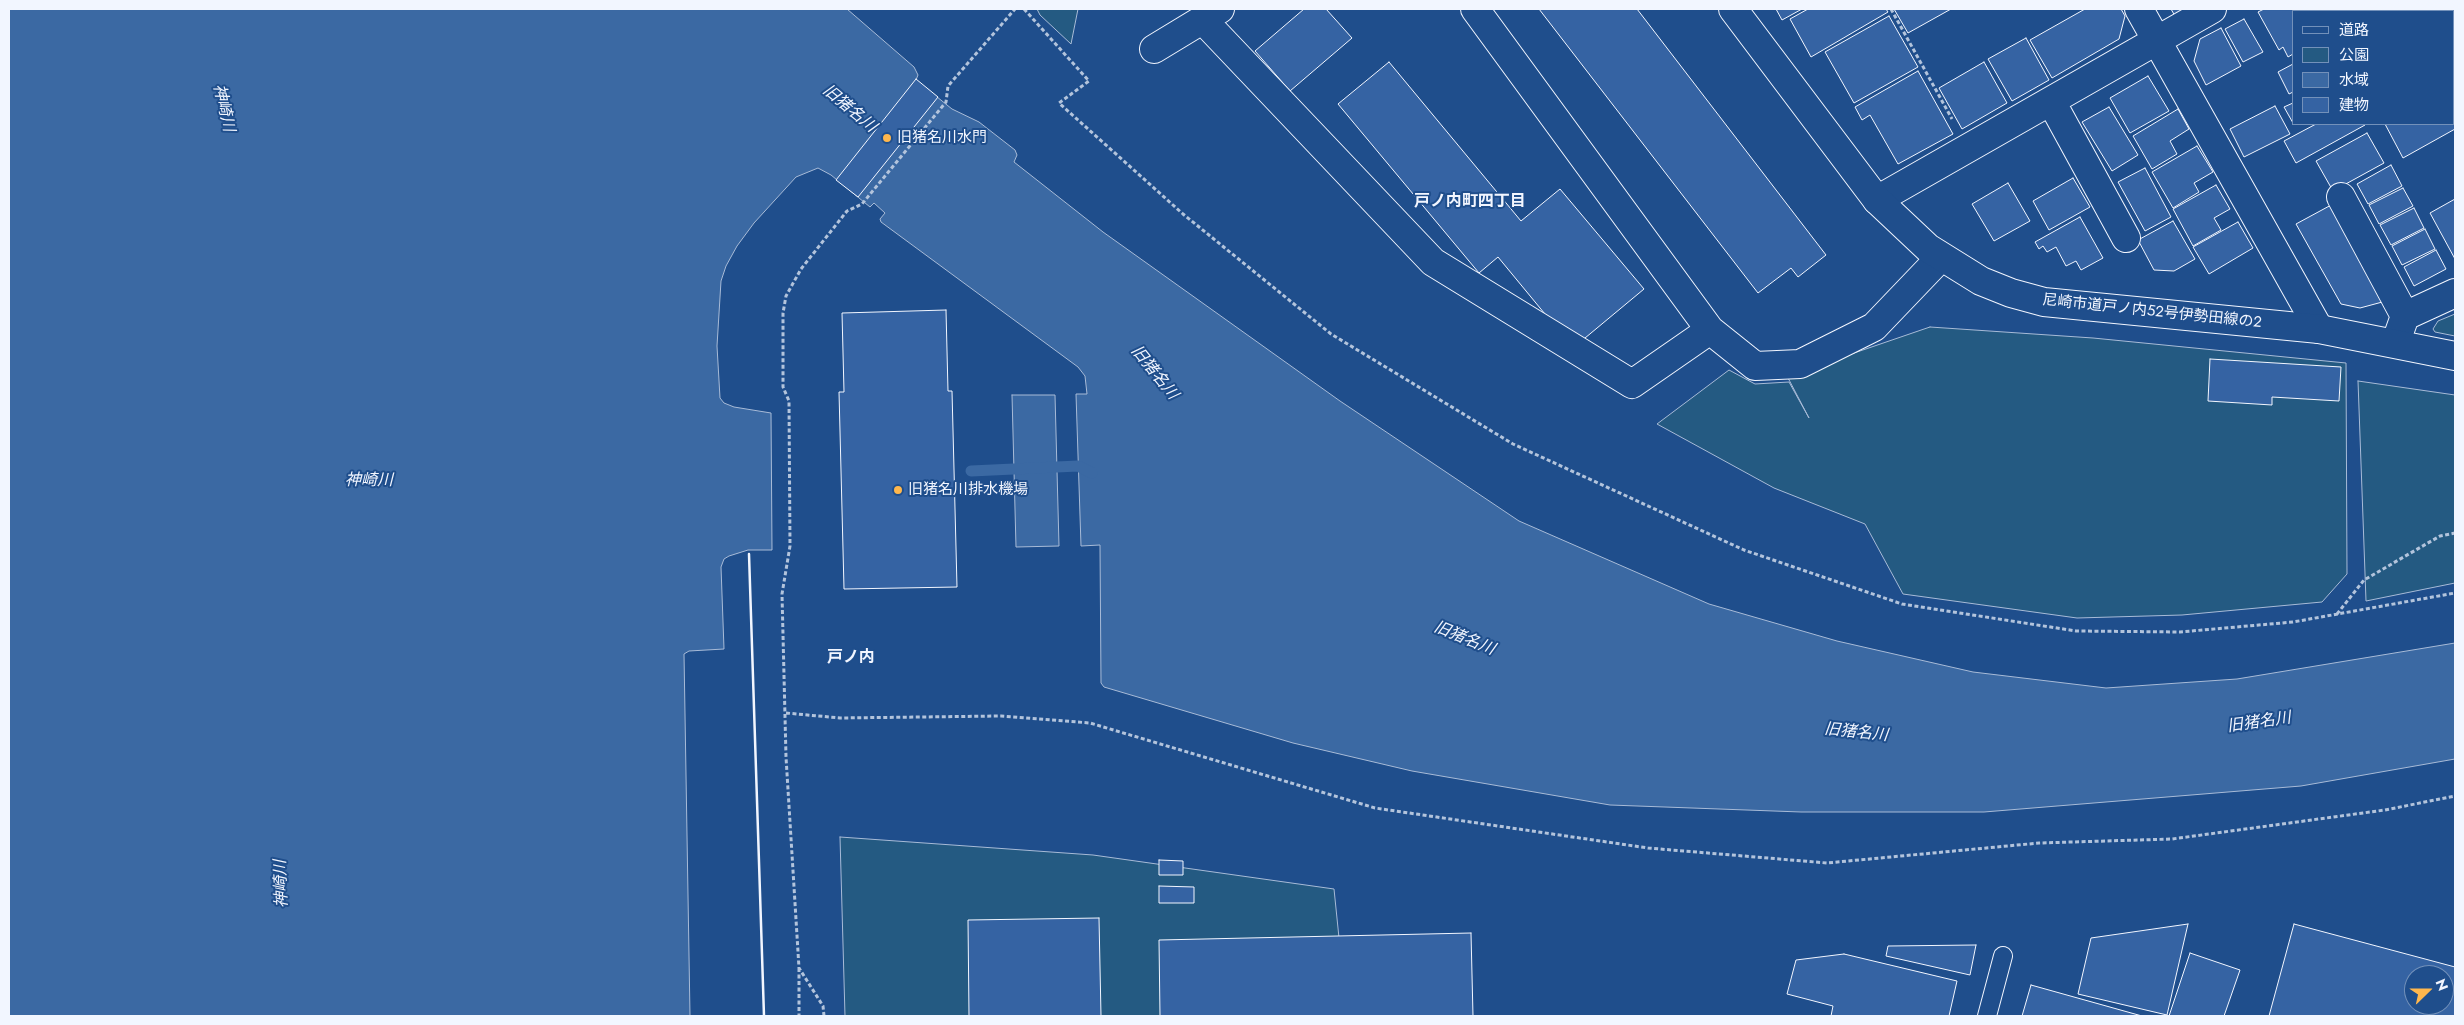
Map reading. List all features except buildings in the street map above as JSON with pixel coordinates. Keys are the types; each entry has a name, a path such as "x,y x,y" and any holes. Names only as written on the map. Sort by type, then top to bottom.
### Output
{"street":[{"path":"1475,9 1710,330 1755,366 1800,364 1874,327 1940,257"},
{"name":"尼崎市道戸ノ内52号伊勢田線の2","path":"1733,9 1877,200 1940,257 1981,281 2011,294 2044,302 2319,328 2455,356"},
{"path":"2139,9 2319,328"},
{"path":"1877,200 2212,9"},
{"path":"1154,49 1211,14 1433,262 1632,384 1710,330"},
{"path":"2051,101 2126,238"},
{"path":"2341,197 2405,316 2396,343"},
{"path":"2405,316 2455,293"}],"lane":[{"path":"1987,1016 2003,956"}],"path":[{"path":"799,1016 799,968 786,756 782,594 790,546 789,400 783,387 783,313 786,296 801,269 847,211 862,204 946,102 948,86 1015,9"},
{"path":"1024,9 1089,81 1059,103 1183,214 1331,334 1513,444 1744,550 1902,604 2076,631 2180,632 2293,622 2455,593"},
{"path":"1891,9 1968,148"},
{"path":"2337,614 2364,580 2440,536 2455,533"},
{"path":"786,713 840,718 1001,716 1090,723 1375,808 1648,848 1827,863 2039,843 2172,840 2385,810 2455,796"},
{"path":"799,968 823,1006 824,1016"}],"green space":[{"path":"1037,9 1078,9 1071,44 1040,15"},
{"path":"2455,314 2455,336 2435,332 2433,329 2438,321"},
{"path":"1930,327 2093,338 2346,363 2347,574 2322,602 2182,615 2077,618 1903,594 1865,524 1774,488 1657,424 1729,370 1755,384 1789,382 1809,418 1787,376"},
{"path":"2358,381 2455,395 2455,583 2366,601"},
{"path":"840,837 1093,855 1334,889 1347,1016 845,1016"}],"water":[{"name":"神崎川","path":"9,9 847,9 914,67 918,75 916,80 952,109 979,122 1015,150 1017,155 1014,162 1103,232 1340,401 1519,521 1709,604 1837,641 1973,672 2106,688 2237,679 2455,643 2455,759 2301,786 1984,812 1801,812 1610,805 1412,771 1293,743 1104,687 1101,683 1100,545 1081,546 1076,394 1087,394 1085,376 1078,367 881,222 880,219 885,213 874,203 870,207 831,175 818,168 796,177 754,223 737,246 726,266 721,281 717,346 720,398 724,403 734,407 771,413 772,550 748,550 724,559 721,567 724,649 689,651 684,654 690,1016 9,1016"},
{"path":"1012,395 1055,395 1059,546 1016,547"}],"waterway":[{"path":"971,471 1078,466 1092,473"}],"wall":[{"path":"749,554 764,1016"}],"place":[{"name":"旧猪名川水門","path":"887,138"},
{"name":"旧猪名川排水機場","path":"898,490"}],"district":[{"name":"戸ノ内町四丁目","path":"1470,202"},
{"name":"戸ノ内","path":"851,658"}],"water label":[{"name":"旧猪名川","path":"849,109"},
{"name":"旧猪名川","path":"1154,373"},
{"name":"旧猪名川","path":"1464,639"},
{"name":"旧猪名川","path":"2259,723"},
{"name":"旧猪名川","path":"1856,733"}]}
